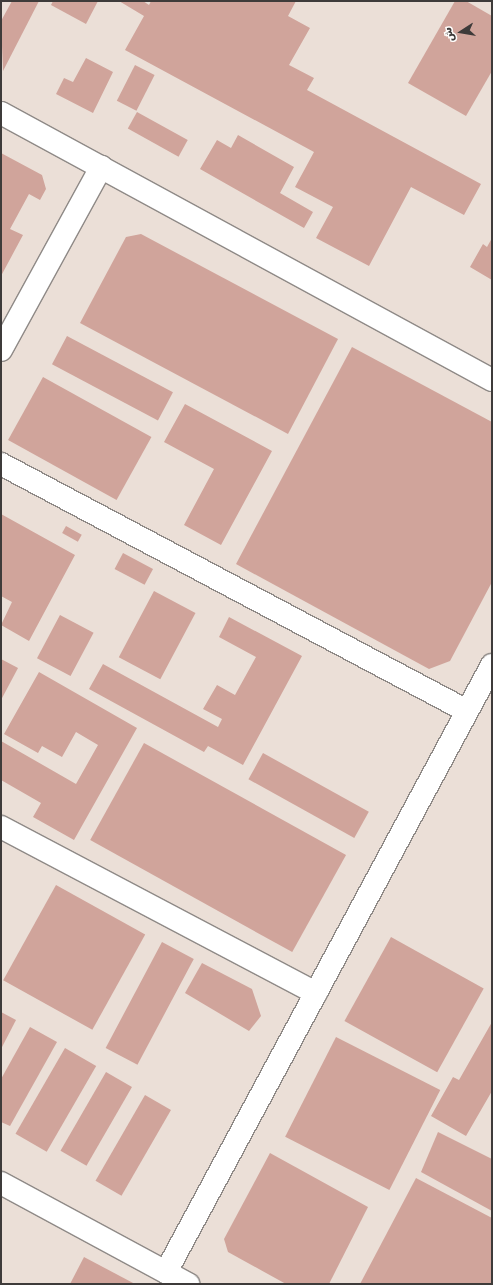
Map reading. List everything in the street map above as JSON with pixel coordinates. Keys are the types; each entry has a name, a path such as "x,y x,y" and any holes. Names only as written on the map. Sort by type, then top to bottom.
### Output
{"lane":[{"path":"1,113 492,380"},
{"path":"1,350 101,167"},
{"path":"1,464 467,711"},
{"path":"166,1272 492,665"},
{"path":"1,828 316,993"},
{"path":"1,1183 188,1284"}],"shaded area":[{"path":"1,1 492,1 492,1284 1,1284"}],"building":[{"path":"12,1 39,1 3,71 1,21"},
{"path":"53,1 98,1 86,24 51,5"},
{"path":"119,1 143,1 149,5 151,1 296,1 288,16 310,28 289,65 314,78 307,90 481,184 464,215 411,187 369,266 316,238 333,207 295,187 314,152 125,50 144,16"},
{"path":"455,1 466,1 492,16 492,71 466,116 408,83"},
{"path":"86,58 113,72 93,113 56,94 64,78 73,82"},
{"path":"135,65 155,75 136,111 117,101"},
{"path":"137,112 188,140 179,157 128,129"},
{"path":"238,135 294,167 280,193 313,212 304,228 200,169 217,140 231,148"},
{"path":"1,153 42,175 46,189 40,200 29,194 10,229 23,235 1,276"},
{"path":"141,234 338,339 288,434 80,323 126,237"},
{"path":"492,238 492,280 470,267 483,244 487,247"},
{"path":"67,336 173,392 158,421 52,364"},
{"path":"352,347 492,422 492,582 450,661 429,669 236,564"},
{"path":"43,377 151,437 117,500 8,440"},
{"path":"185,404 272,451 221,545 184,525 214,469 164,442"},
{"path":"1,514 75,555 29,641 1,625 12,602 1,596"},
{"path":"66,526 82,535 78,542 62,533"},
{"path":"123,553 153,569 145,585 115,569"},
{"path":"154,591 195,613 160,679 119,657"},
{"path":"60,615 94,633 71,676 37,658"},
{"path":"229,617 302,656 243,765 208,746 204,752 89,689 103,664 218,727 222,719 203,709 217,685 235,695 256,657 219,637"},
{"path":"1,659 18,668 1,700"},
{"path":"39,672 137,728 74,840 33,817 41,803 1,780 1,741 76,784 98,745 76,732 62,757 42,746 38,753 4,734"},
{"path":"144,743 346,855 292,952 90,840"},
{"path":"263,753 369,812 354,838 248,779"},
{"path":"56,885 145,934 92,1030 3,980"},
{"path":"391,937 484,988 437,1072 344,1021"},
{"path":"162,942 194,959 137,1065 106,1048"},
{"path":"202,963 252,989 261,1016 249,1031 185,993"},
{"path":"1,1012 16,1020 1,1049"},
{"path":"492,1022 492,1091 466,1136 431,1116 453,1077 459,1080"},
{"path":"30,1027 57,1042 10,1126 1,1122 1,1079"},
{"path":"336,1037 440,1090 389,1190 285,1137"},
{"path":"65,1048 96,1066 47,1152 16,1134"},
{"path":"106,1072 132,1087 86,1166 60,1151"},
{"path":"145,1095 171,1110 121,1196 96,1181"},
{"path":"438,1132 492,1159 492,1211 421,1172"},
{"path":"270,1153 368,1207 329,1284 286,1284 228,1252 224,1239"},
{"path":"416,1178 492,1218 492,1284 360,1284"},
{"path":"84,1257 135,1284 70,1284"}]}
